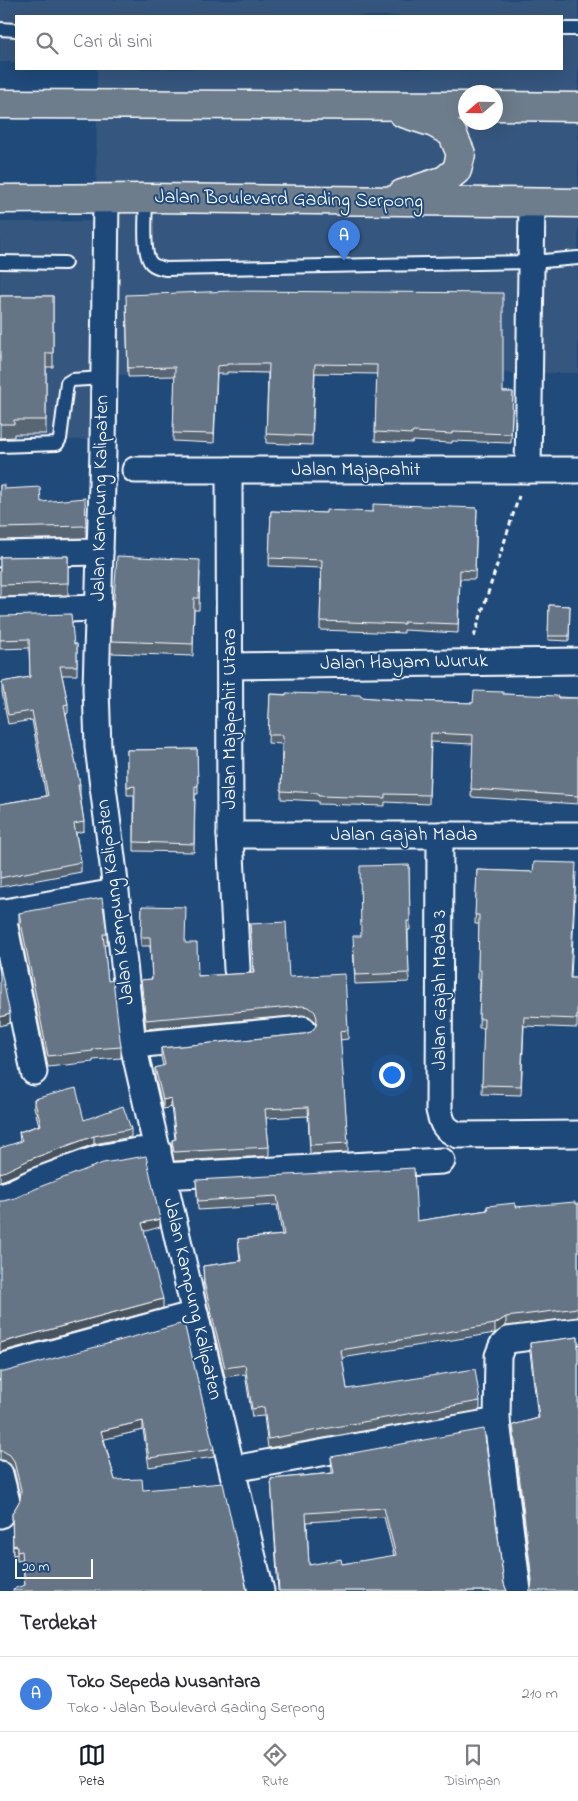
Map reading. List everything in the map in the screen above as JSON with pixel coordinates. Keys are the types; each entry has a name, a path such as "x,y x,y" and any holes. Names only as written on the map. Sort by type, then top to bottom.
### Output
{"main road":[{"path":"0,104 458,106"},
{"path":"380,106 434,123 452,132 461,154 457,170 444,180 380,201"},
{"path":"503,106 578,107"},
{"name":"Jalan Boulevard Gading Serpong","path":"0,199 146,198 578,203"}],"street":[{"name":"Jalan Kampung Kalipaten","path":"106,198 96,688 98,747 133,1045 261,1591"},
{"path":"528,470 532,203"},
{"name":"Jalan Majapahit","path":"135,470 578,470"},
{"name":"Jalan Majapahit Utara","path":"229,470 230,835 237,969"},
{"path":"0,554 100,552"},
{"path":"0,611 98,608"},
{"name":"Jalan Hayam Wuruk","path":"230,666 578,661"},
{"name":"Jalan Gajah Mada","path":"230,835 578,836"},
{"name":"Jalan Gajah Mada 3","path":"440,835 439,1110 441,1120 447,1130 458,1135 578,1134"},
{"path":"34,1072 1,912 115,892"},
{"path":"133,1045 303,1029"},
{"path":"0,1196 99,1158 137,1151 158,1150"},
{"path":"164,1176 442,1161"},
{"path":"0,1367 195,1314"},
{"path":"518,1591 496,1422 498,1356 502,1346 508,1340 578,1331"},
{"path":"233,1469 496,1422"},
{"path":"0,1474 7,1502 0,1515"}],"lane":[{"path":"563,29 578,29"},
{"path":"0,30 15,30"},
{"path":"146,198 146,253 150,262 157,267 166,269 532,262 578,258"},
{"path":"0,262 65,263"},
{"path":"0,446 57,444 60,439 67,383 72,380 103,378"}],"path":[{"path":"466,662 528,470"}],"shaded area":[{"path":"0,0 578,0 578,373 95,375 92,439 0,443 0,222 96,221 97,70 563,70 563,15 15,15 15,62 0,62"}],"building":[{"path":"233,291 503,293 503,392 513,392 511,434 375,432 377,365 315,364 312,436 266,434 269,364 227,364 217,366 214,434 173,433 175,367 128,368 126,295"},
{"path":"0,296 53,296 53,353 46,353 46,420 14,420 14,424 0,424"},
{"path":"0,485 4,485 4,489 40,487 41,502 85,498 86,526 0,528"},
{"path":"373,504 477,508 475,571 460,570 458,624 320,621 322,560 269,558 271,511 326,513 326,510 373,512"},
{"path":"68,556 68,583 0,585 0,557"},
{"path":"117,556 200,560 199,598 194,598 193,644 111,641"},
{"path":"549,605 570,606 569,636 548,636"},
{"path":"71,614 74,644 77,644 77,666 60,666 68,704 64,705 80,785 78,785 84,822 74,824 81,862 0,878 0,804 48,796 32,711 8,715 2,682 30,677 29,639 0,640 0,616"},
{"path":"474,691 578,698 578,796 471,789 473,735 431,733 429,795 385,794 385,798 318,796 318,793 281,791 283,735 268,735 270,694 361,695 361,697 410,701 473,703"},
{"path":"197,749 198,786 195,786 194,844 134,842 135,786 127,787 127,750"},
{"path":"534,862 576,863 570,978 578,978 577,1019 524,1017 521,1086 482,1085 484,1019 479,1019 481,970 478,970 479,915 475,915 477,870 533,872"},
{"path":"409,865 410,921 407,921 409,973 355,975 353,936 361,936 360,866"},
{"path":"102,898 107,934 103,934 108,981 113,980 121,1047 48,1056 19,913"},
{"path":"142,906 186,907 185,943 197,943 198,976 254,973 250,924 286,922 289,977 345,974 348,1030 340,1031 348,1143 310,1145 308,1107 265,1109 269,1147 174,1152 172,1140 176,1139 171,1098 163,1100 155,1068 165,1065 161,1048 304,1034 311,1032 316,1026 317,1018 315,1012 309,1007 302,1006 146,1020 141,980 152,979 150,937 141,937"},
{"path":"0,966 10,1014 0,1017"},
{"path":"76,1088 84,1120 123,1106 131,1129 94,1136 31,1159 0,1173 0,1148 22,1141 19,1132 41,1125 34,1099"},
{"path":"146,1156 160,1219 142,1223 163,1299 0,1343 0,1201 15,1198 103,1163"},
{"path":"414,1168 417,1221 488,1210 487,1206 515,1203 516,1207 575,1202 575,1204 578,1204 578,1308 506,1317 495,1324 341,1350 347,1389 475,1369 480,1401 268,1439 264,1407 252,1409 245,1365 225,1368 204,1282 203,1266 241,1261 238,1239 284,1235 277,1196 198,1201 196,1180"},
{"path":"184,1323 214,1449 149,1458 143,1421 101,1431 115,1480 142,1479 143,1490 223,1483 247,1591 13,1591 13,1589 25,1585 22,1551 17,1552 17,1545 13,1546 12,1514 20,1500 21,1490 14,1461 10,1455 0,1451 0,1372"},
{"path":"578,1337 578,1591 529,1591 532,1580 513,1425 539,1418 530,1343"},
{"path":"484,1429 504,1584 507,1591 279,1591 271,1479 334,1473 331,1457","holes":["384,1508 396,1555 342,1564 341,1559 309,1565 306,1513"]}],"place":[{"name":"Toko Sepeda Nusantara","path":"344,261"}]}
